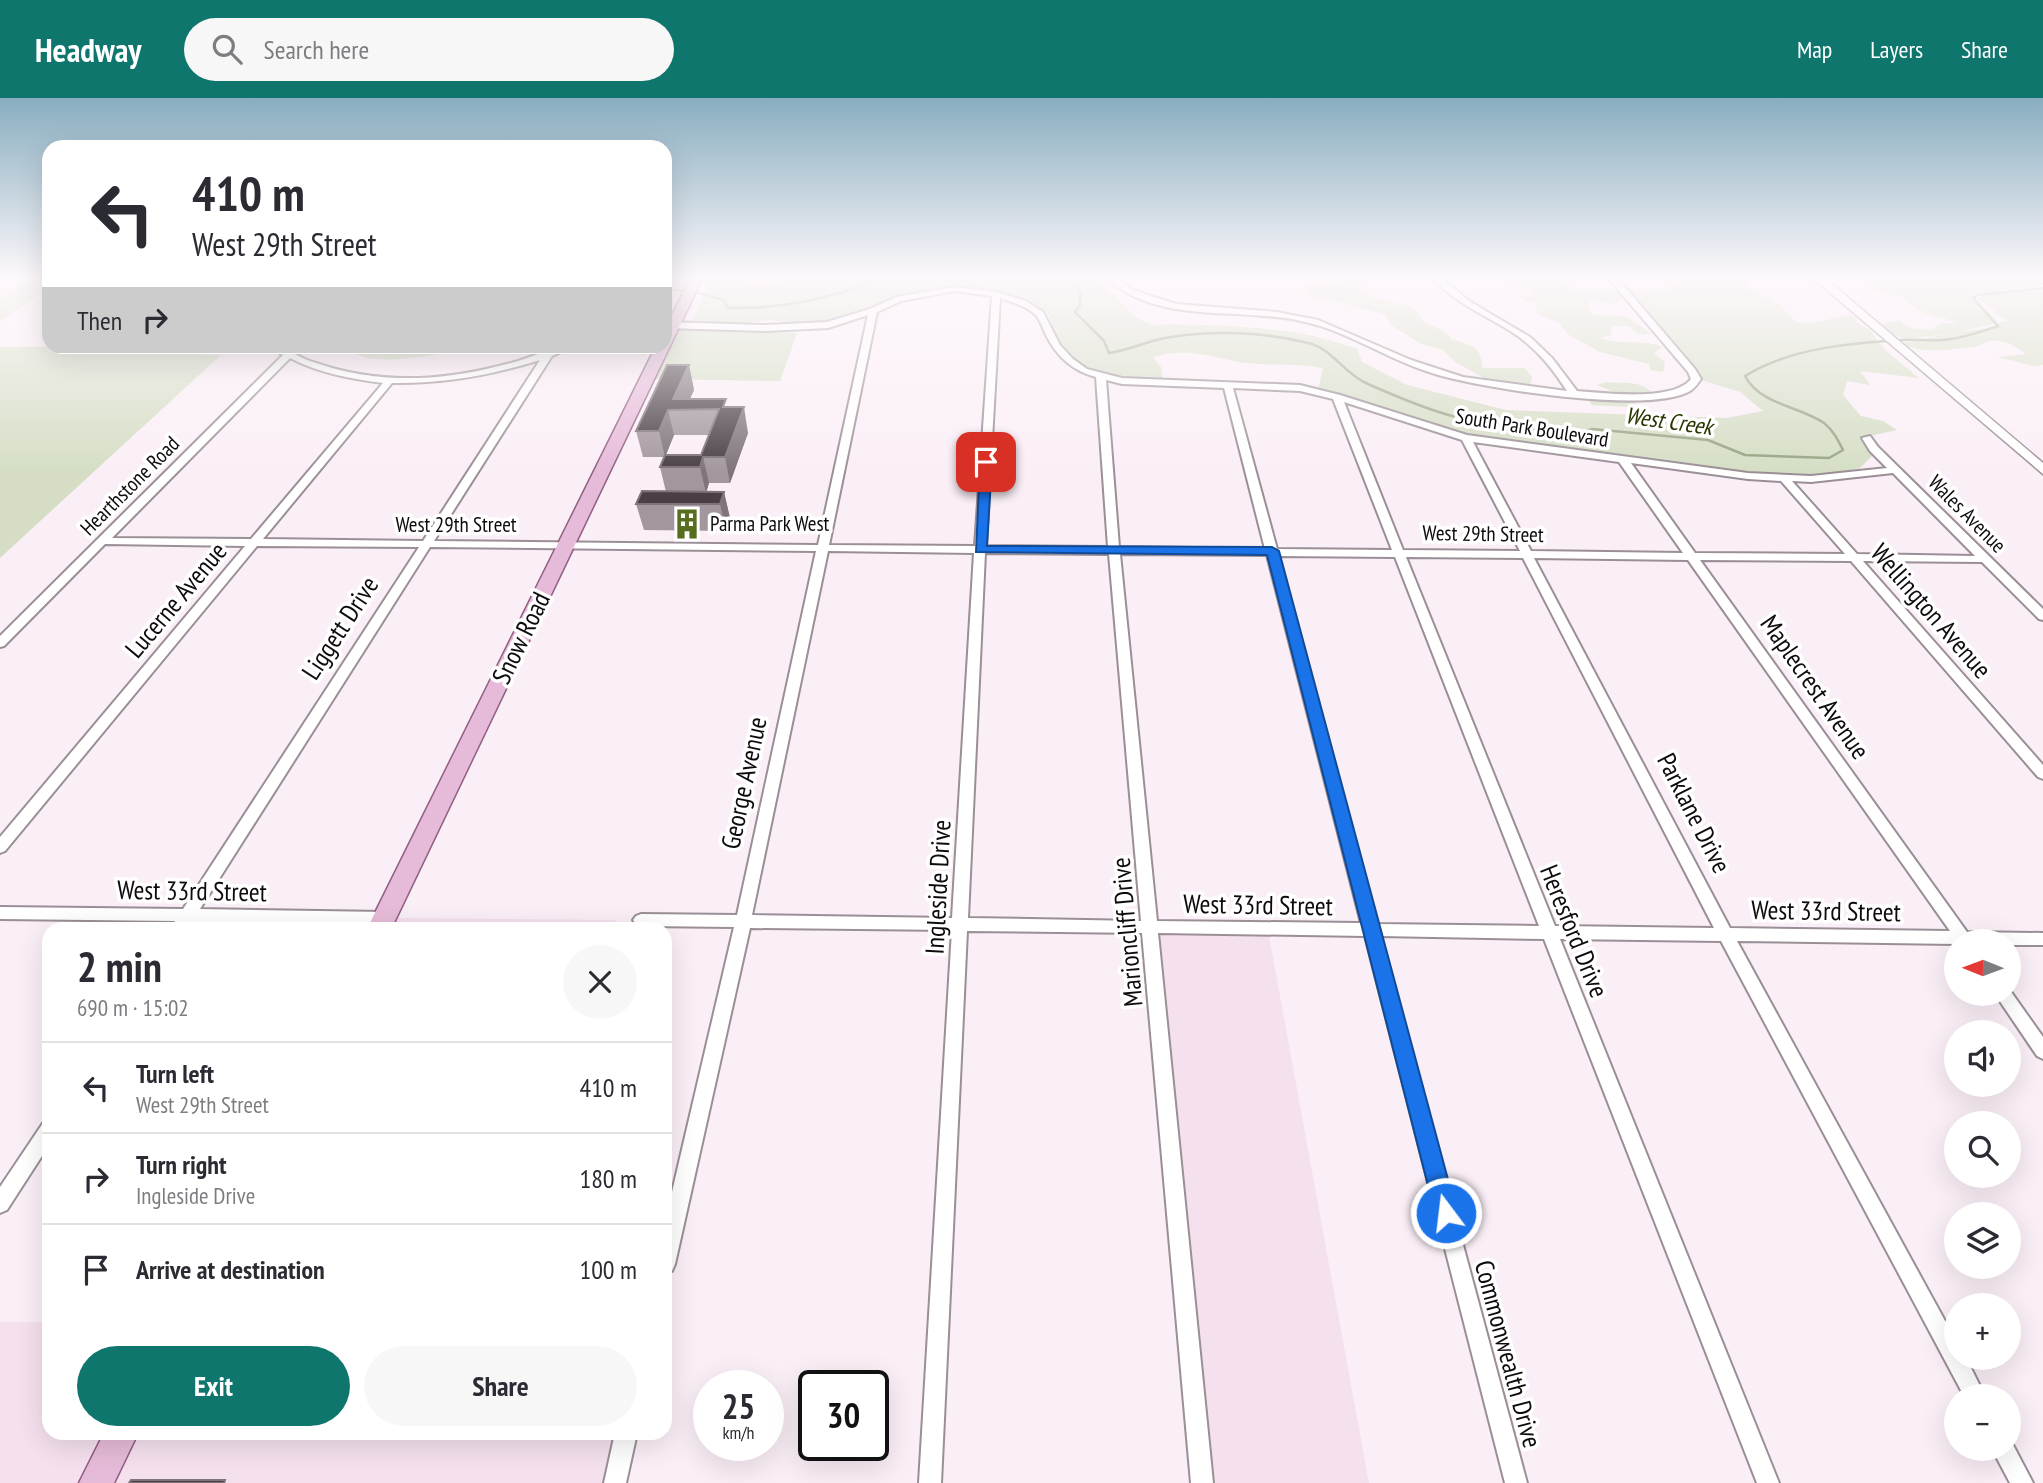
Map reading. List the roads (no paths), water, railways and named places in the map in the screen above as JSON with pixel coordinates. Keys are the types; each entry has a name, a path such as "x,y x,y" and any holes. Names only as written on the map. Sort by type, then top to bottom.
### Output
{"main road":[{"name":"Snow Road","path":"382,922 659,354"},
{"path":"96,1483 118,1440"}],"street":[{"name":"George Avenue","path":"672,1233 743,923 816,548 865,344"},
{"name":"Ingleside Drive","path":"930,1483 993,344"},
{"name":"South Park Boulevard","path":"1055,344 1070,361 1084,371 1101,377 1150,384 1300,388 1466,438 1748,476 1846,476 1895,470"},
{"path":"1370,344 1409,362 1476,382 1525,390 1643,396 1684,390 1696,379 1671,344"},
{"path":"1532,344 1541,351 1573,393"},
{"path":"1894,344 2043,470"},
{"path":"284,354 327,372 388,382 454,376 548,355"},
{"name":"Liggett Drive","path":"183,922 548,355"},
{"name":"Hearthstone Road","path":"0,643 287,356"},
{"name":"Marioncliff Drive","path":"1101,377 1114,550 1202,1483"},
{"name":"Lucerne Avenue","path":"0,846 388,382"},
{"name":"Commonwealth Drive","path":"1228,385 1517,1483"},
{"name":"Heresford Drive","path":"1336,397 1768,1483"},
{"name":"Parklane Drive","path":"1466,438 1725,934 1969,1384"},
{"name":"Wales Avenue","path":"1867,438 1870,445 2043,617"},
{"name":"Maplecrest Avenue","path":"1624,461 1956,929"},
{"name":"Wellington Avenue","path":"1784,478 2043,774"},
{"name":"West 29th Street","path":"101,541 1985,559"},
{"name":"West 33rd Street","path":"0,914 183,922"},
{"name":"West 33rd Street","path":"641,920 1373,932 1725,934 1944,939"},
{"name":"West 33rd Street","path":"2021,939 2043,939"},
{"path":"2011,1006 2043,1051"},
{"path":"0,1204 42,1140"},
{"path":"615,1483 624,1440"},
{"path":"2010,1461 2022,1483"}],"waterway":[{"name":"West Creek","path":"1105,344 1109,353 1145,344"},
{"name":"West Creek","path":"1310,344 1332,356 1360,380 1420,406 1452,416 1578,434 1592,429 1708,440 1745,455 1829,458 1843,450 1824,423 1770,399 1752,386 1745,376 1801,353 1856,344"}],"place":[{"name":"Parma Park West","path":"687,524"}]}
